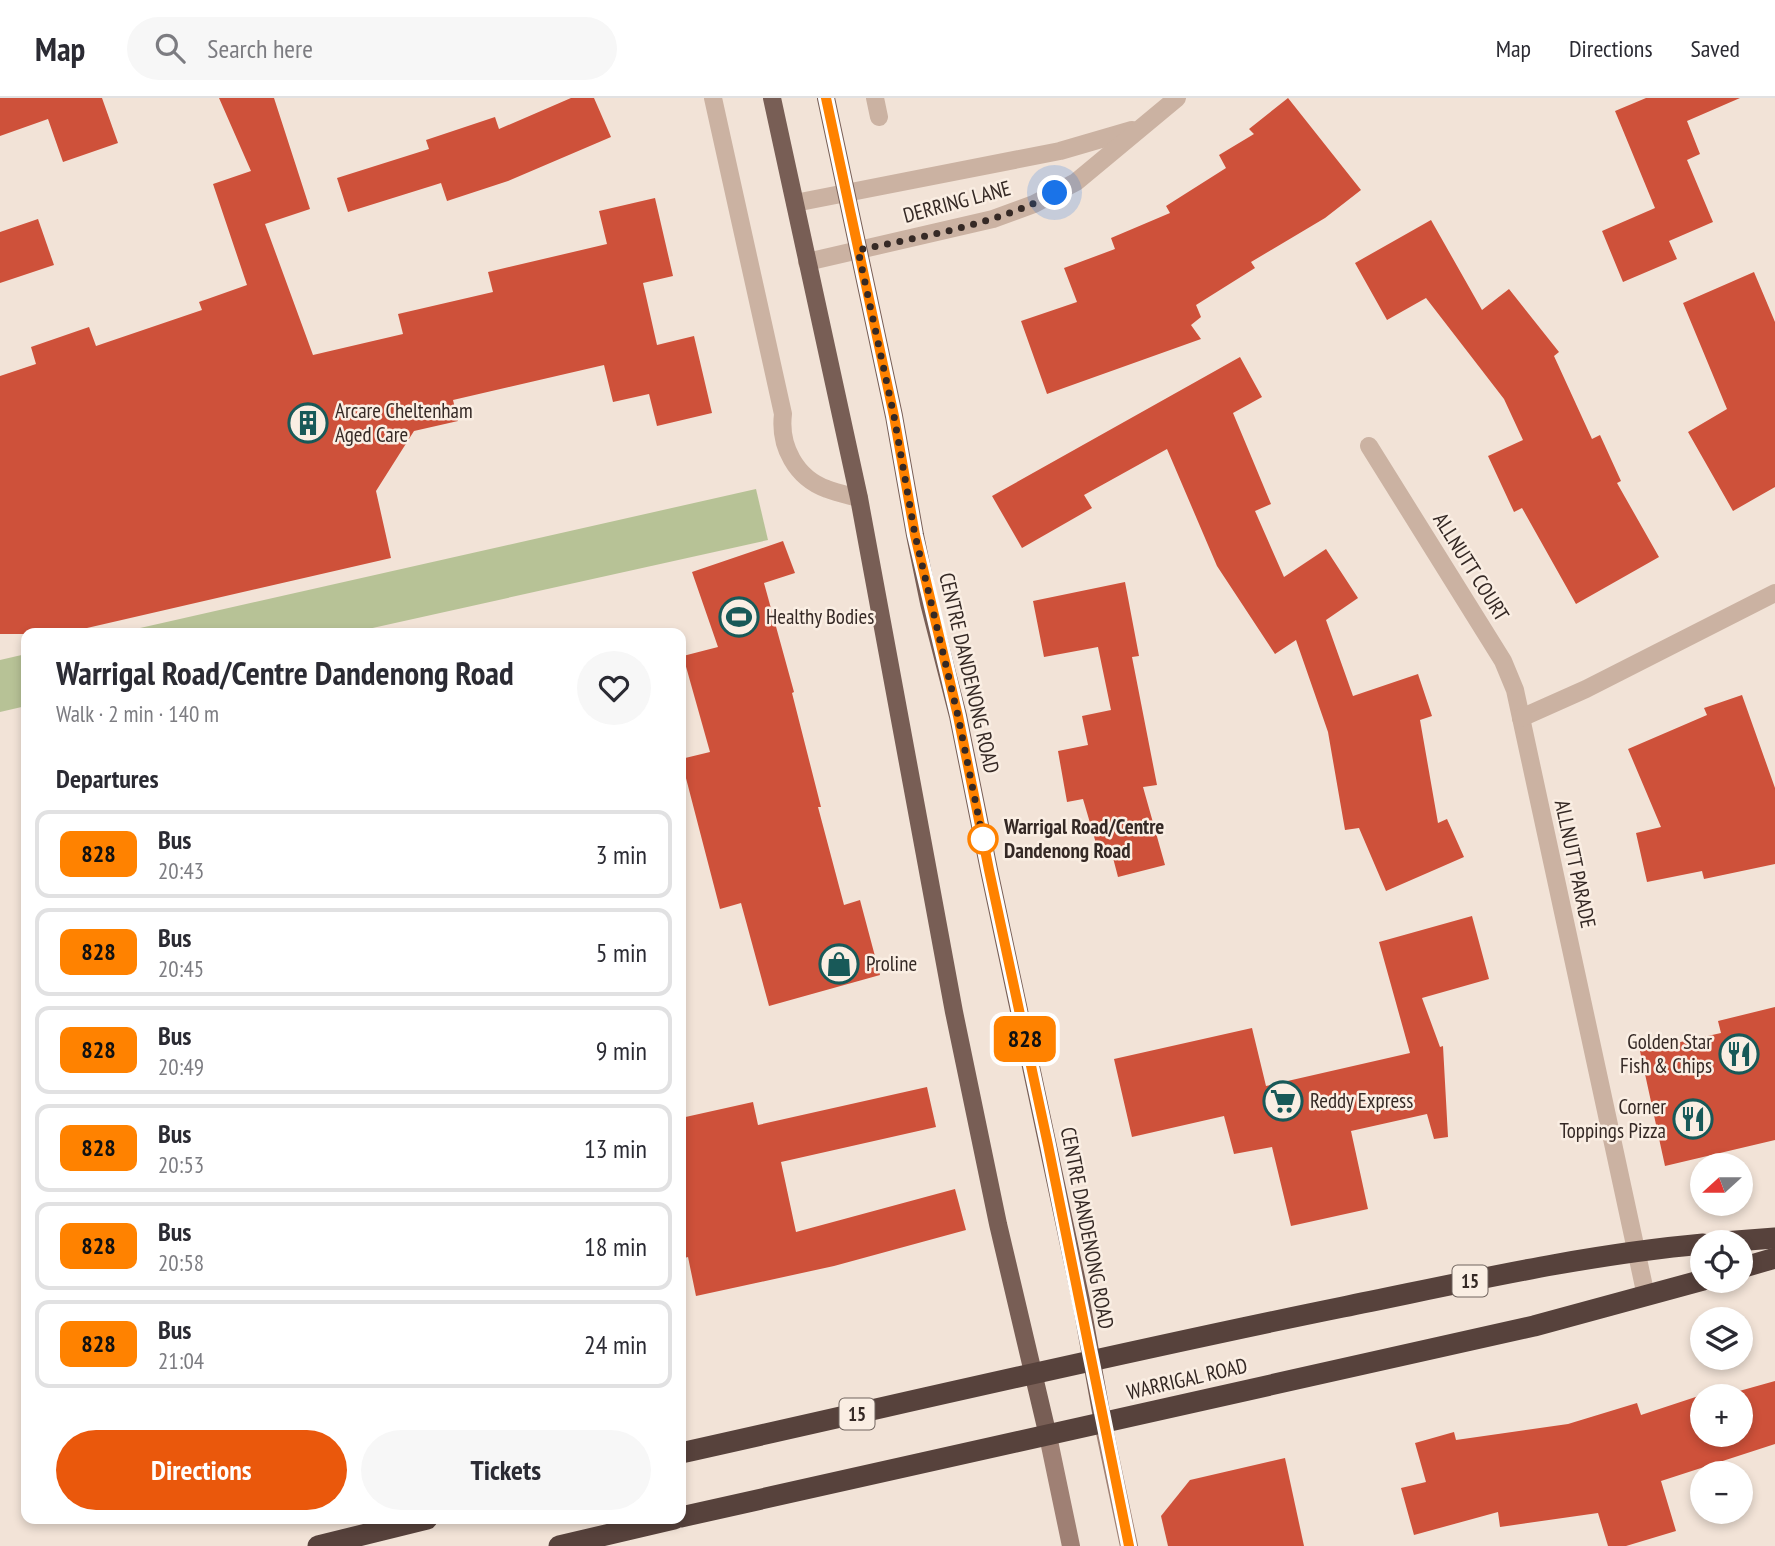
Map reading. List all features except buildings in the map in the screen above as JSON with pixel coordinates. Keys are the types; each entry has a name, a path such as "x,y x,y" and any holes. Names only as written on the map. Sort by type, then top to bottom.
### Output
{"highway":[{"path":"1753,1240 1775,1238"},
{"name":"WARRIGAL ROAD","path":"686,1452 1265,1323 1513,1272 1636,1250 1690,1245"},
{"path":"1753,1264 1775,1258"},
{"name":"WARRIGAL ROAD","path":"686,1516 1534,1326 1690,1284"},
{"path":"318,1546 407,1524"},
{"path":"559,1546 653,1524"}],"main road":[{"path":"772,98 859,498 954,1012 998,1224 1071,1546"},
{"name":"CENTRE DANDENONG ROAD","path":"827,98 894,416 926,589 958,716 1081,1301 1090,1361 1129,1546"}],"street":[{"path":"713,98 783,415 782,442 801,474 824,489 859,498"},
{"path":"875,98 879,117"},
{"name":"DERRING LANE","path":"807,262 993,219 1034,204 1076,181 1177,98"},
{"name":"DERRING LANE","path":"794,203 1060,151 1138,128"},
{"name":"ALLNUTT COURT","path":"1369,446 1503,661 1515,690 1521,718"},
{"path":"1521,718 1586,689 1775,593"},
{"name":"ALLNUTT PARADE","path":"1521,718 1646,1296"}],"green space":[{"path":"756,489 768,540 372,628 140,628"},
{"path":"21,655 21,707 0,712 0,660"}],"bus line":[{"name":"828","path":"826,98 894,416 929,603 958,716 1081,1301 1090,1361 1129,1546"}],"place":[{"name":"Arcare Cheltenham Aged Care","path":"308,423"},
{"name":"Healthy Bodies","path":"739,617"},
{"name":"Warrigal Road/Centre Dandenong Road","path":"983,839"},
{"name":"Proline","path":"839,964"},
{"name":"Golden Star Fish & Chips","path":"1739,1054"},
{"name":"Reddy Express","path":"1283,1101"},
{"name":"Corner Toppings Pizza","path":"1693,1119"}],"route":[{"path":"983,839 984,844 958,716 929,603 894,416 858,250 993,219 1055,193"}]}
